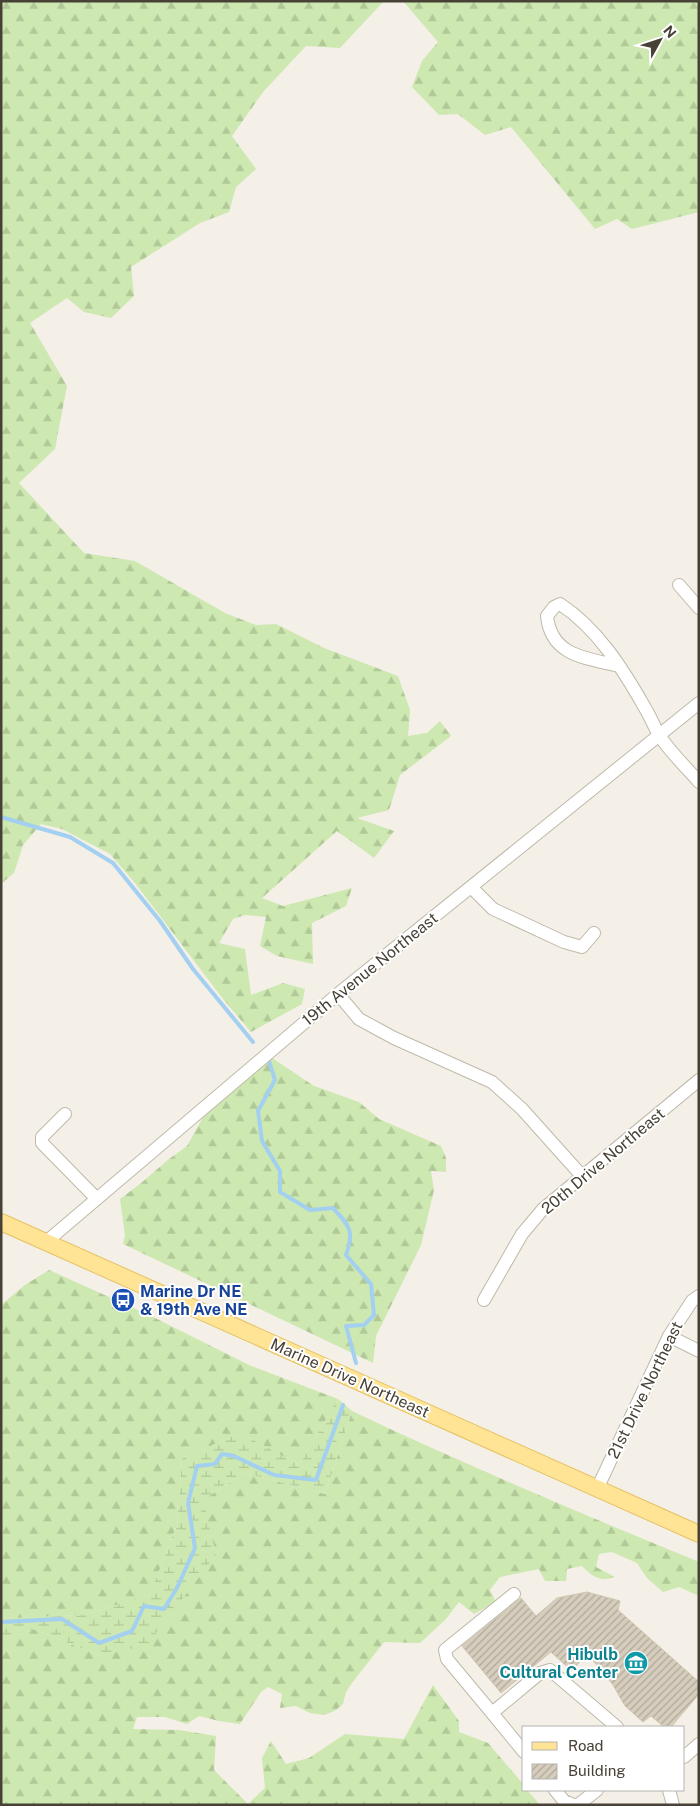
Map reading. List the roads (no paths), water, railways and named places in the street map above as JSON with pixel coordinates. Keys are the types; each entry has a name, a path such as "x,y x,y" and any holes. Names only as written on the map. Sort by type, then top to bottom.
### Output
{"main road":[{"name":"Marine Drive Northeast","path":"1,1222 699,1534"}],"street":[{"path":"679,584 699,608"},
{"path":"619,666 570,654 555,641 548,629 547,616 554,607 560,604 575,614 609,652 619,666 645,708 660,736 699,782"},
{"name":"19th Avenue Northeast","path":"46,1242 338,994 699,703"},
{"path":"471,886 493,909 564,942 582,947 594,933"},
{"path":"338,994 359,1019 394,1038 492,1082 522,1108 582,1176"},
{"name":"20th Drive Northeast","path":"484,1300 522,1234 543,1209 699,1080"},
{"path":"65,1114 42,1137 42,1143 97,1199"},
{"name":"21st Drive Northeast","path":"597,1489 669,1336 692,1301 699,1296"},
{"path":"669,1336 699,1351"},
{"path":"514,1594 445,1650 447,1659 522,1750"},
{"path":"492,1714 540,1673 550,1670 616,1726"},
{"path":"685,1756 699,1744"},
{"path":"556,1791 564,1801 574,1805"},
{"path":"578,1805 596,1791"},
{"path":"669,1791 673,1805"}],"waterway":[{"path":"1,817 70,837 113,863 160,921 193,969 253,1042"},
{"path":"269,1061 275,1080 258,1111 262,1141 280,1171 280,1192 310,1210 333,1208 349,1229 350,1240 346,1255 371,1284 374,1315 364,1325 346,1326 356,1363"},
{"path":"1,1622 62,1619 99,1643 132,1631 144,1606 164,1609 177,1588 195,1548 188,1503 197,1466 215,1464 222,1454 234,1456 274,1475 316,1480 343,1405"}],"place":[{"name":"Marine Dr NE & 19th Ave NE","path":"123,1300"},
{"name":"Hibulb Cultural Center","path":"636,1663"}]}
